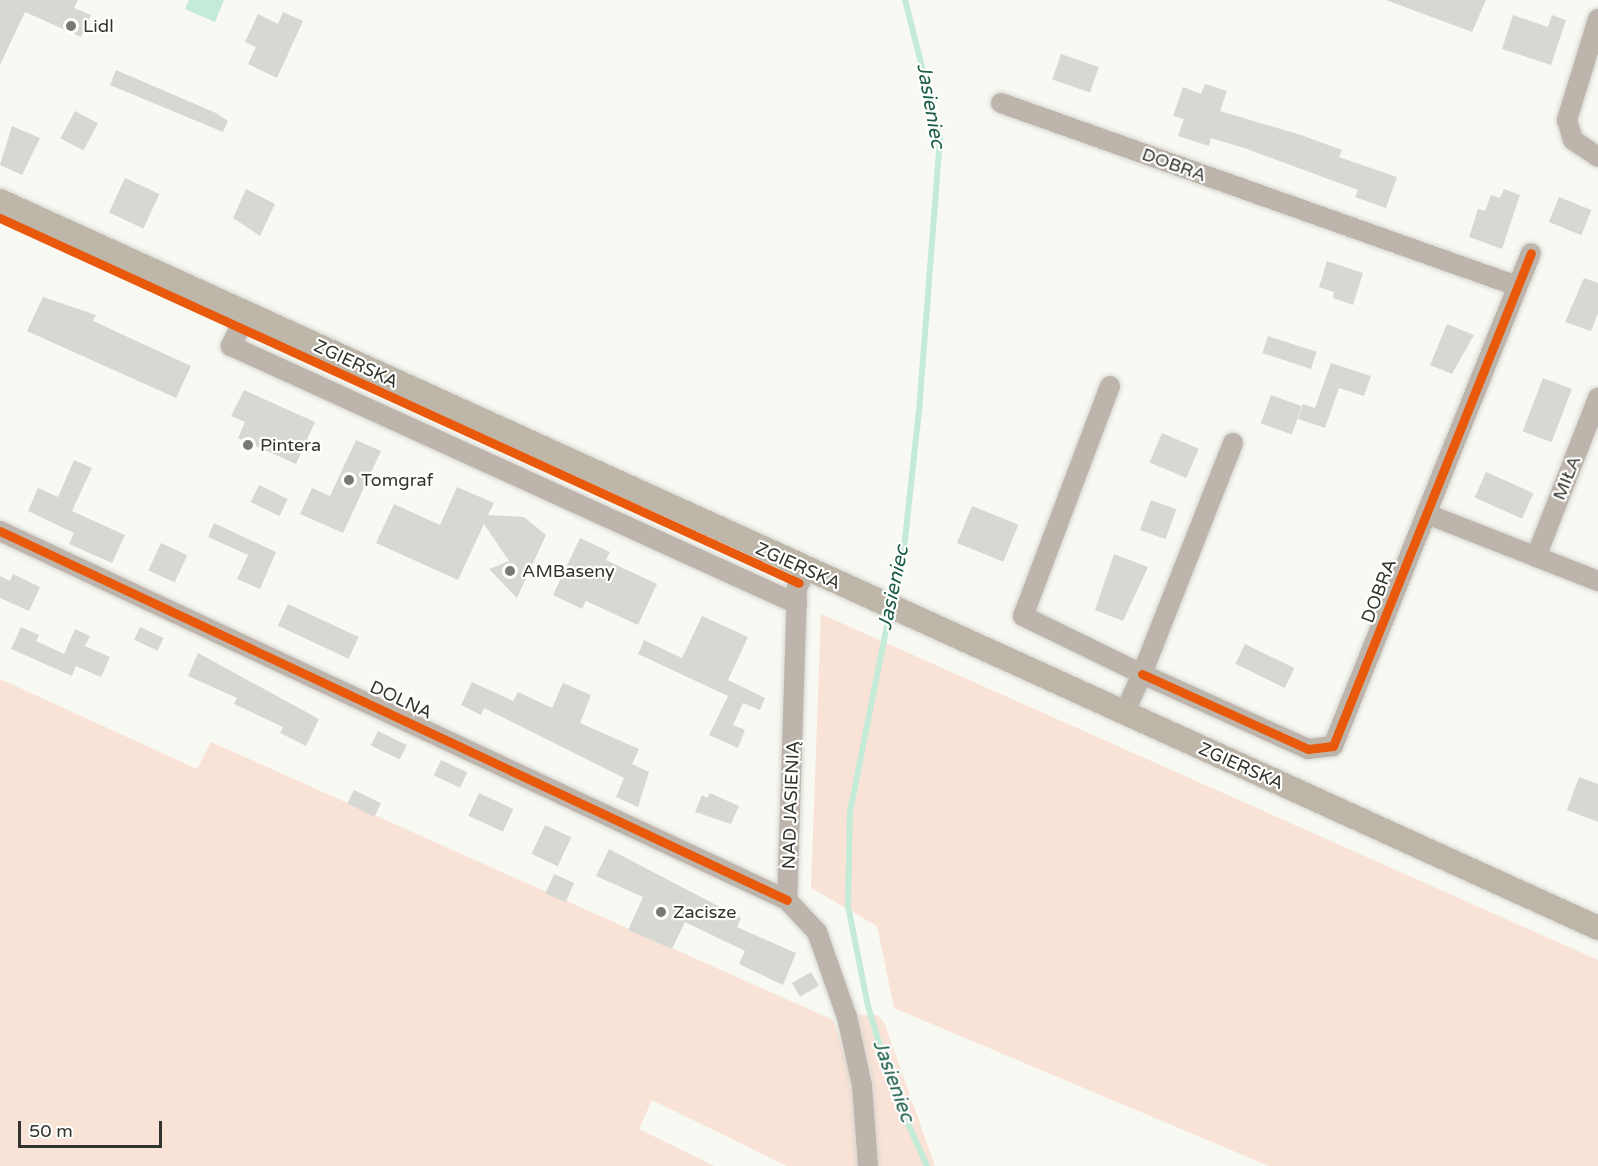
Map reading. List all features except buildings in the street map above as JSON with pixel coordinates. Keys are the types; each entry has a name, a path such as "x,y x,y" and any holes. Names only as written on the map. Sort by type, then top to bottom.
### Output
{"main road":[{"name":"ZGIERSKA","path":"0,201 806,570 1598,928"}],"street":[{"path":"1598,19 1567,120 1573,140 1598,157"},
{"name":"DOBRA","path":"1001,104 1516,286"},
{"name":"DOBRA","path":"1142,674 1308,749 1333,746 1531,253"},
{"path":"247,314 231,346 797,604"},
{"path":"1110,386 1023,616 1142,674"},
{"name":"MIŁA","path":"1536,557 1598,398"},
{"path":"1124,714 1233,443"},
{"path":"1427,514 1598,581"},
{"name":"DOLNA","path":"0,531 787,900"},
{"name":"NAD JASIENIĄ","path":"787,900 797,588 806,570"},
{"path":"787,900 818,932 847,1017 862,1085 868,1166"}],"shaded area":[{"path":"189,0 224,0 215,22 185,9"},
{"path":"821,614 1598,960 1598,1166 1269,1166 894,1008 877,926 811,888"},
{"path":"0,679 197,769 211,742 833,1020 854,1086 857,1166 787,1166 652,1100 639,1129 714,1166 0,1166"},
{"path":"857,1015 877,1015 884,1022 935,1166 875,1166 872,1079"}],"waterway":[{"name":"Jasieniec","path":"893,601 902,567 919,411 940,138 905,0"},
{"name":"Jasieniec","path":"890,610 850,812 848,906 868,1006 893,1090 927,1166"}],"cycle path":[{"path":"0,218 799,583"},
{"path":"1142,674 1308,749 1333,746 1531,253"},
{"path":"0,531 787,900"}],"place":[{"name":"Lidl","path":"71,26"},
{"name":"Pintera","path":"248,445"},
{"name":"Tomgraf","path":"349,480"},
{"name":"AMBaseny","path":"510,571"},
{"name":"Zacisze","path":"661,912"}]}
